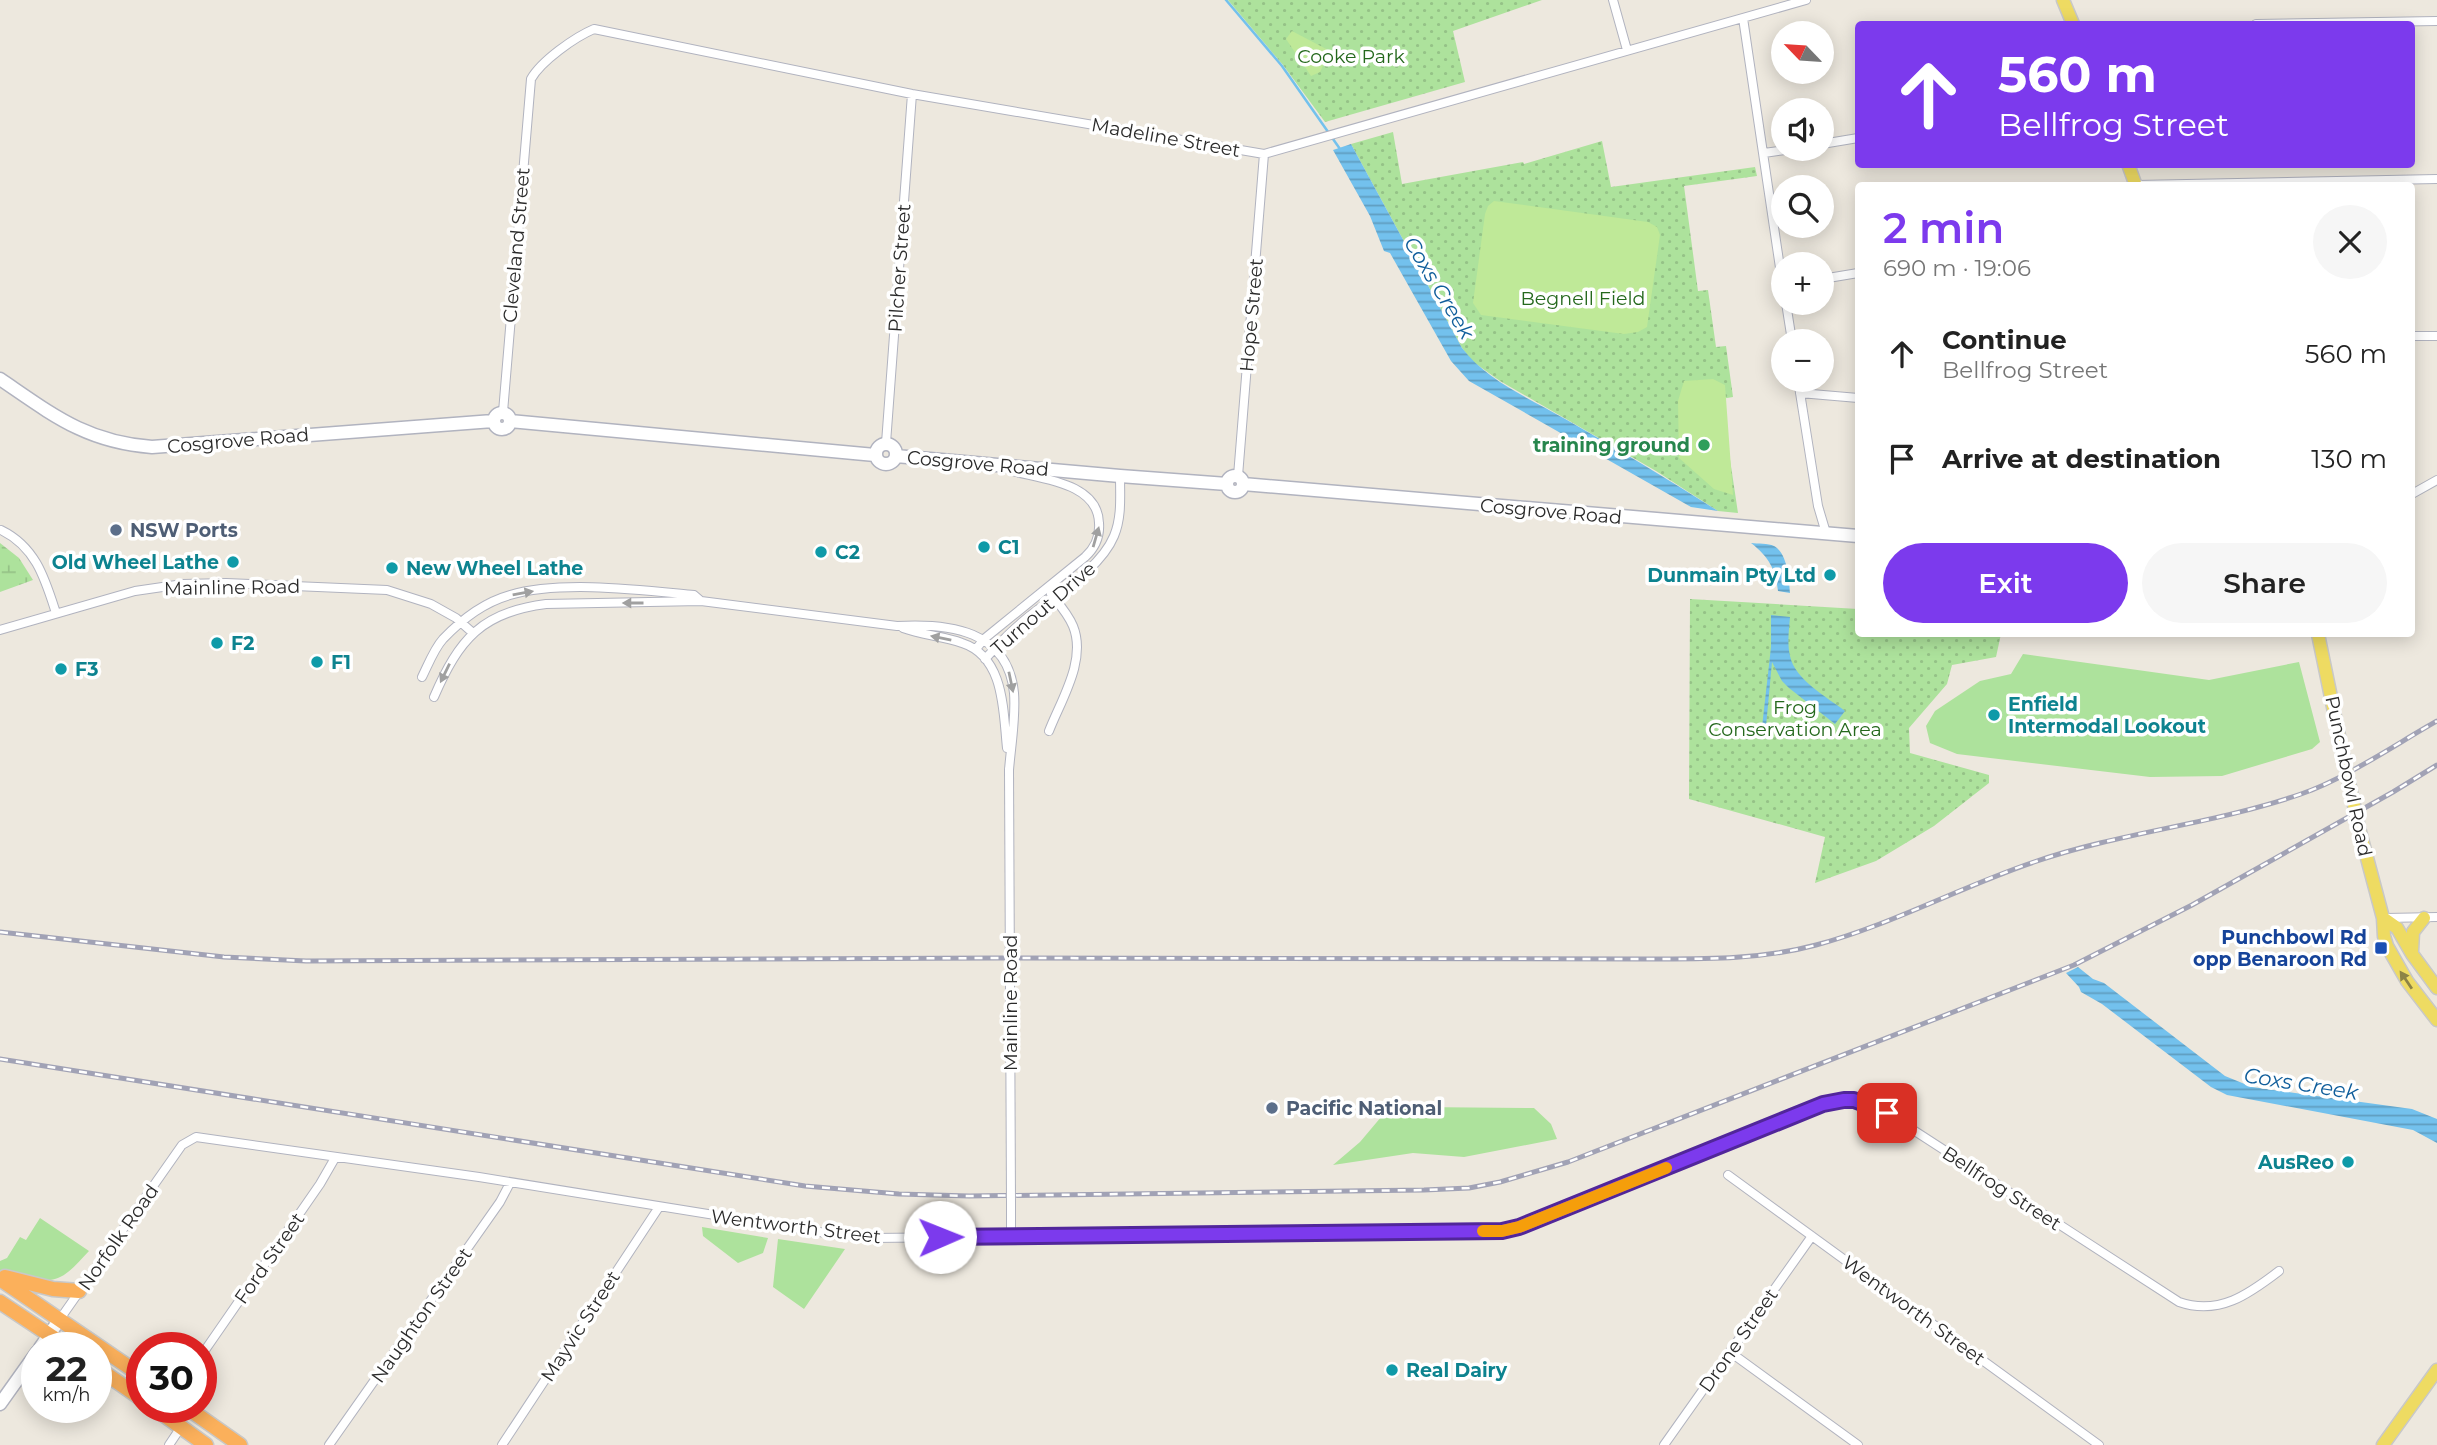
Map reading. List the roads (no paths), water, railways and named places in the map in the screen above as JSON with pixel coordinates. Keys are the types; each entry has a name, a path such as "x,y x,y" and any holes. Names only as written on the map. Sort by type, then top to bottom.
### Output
{"highway":[{"path":"0,1277 52,1289 79,1291"},
{"path":"0,1277 126,1365"},
{"path":"0,1302 45,1332"},
{"path":"175,1423 206,1445"},
{"path":"209,1423 240,1445"}],"main road":[{"path":"2063,0 2072,21"},
{"name":"Cosgrove Road","path":"0,379 73,427 103,439 133,446 152,447 502,418 875,455"},
{"path":"886,443 892,446 896,456 887,464 878,461 875,455 878,447 886,443"},
{"name":"Cosgrove Road","path":"896,456 1120,476 1236,481 1855,536"},
{"name":"Punchbowl Road","path":"2319,637 2359,828 2383,918 2384,936 2399,970 2437,1020"},
{"path":"2412,954 2413,932 2418,922 2431,917"},
{"name":"Punchbowl Road","path":"2383,918 2397,928 2437,988"},
{"name":"Norfolk Road","path":"51,1332 60,1318"},
{"path":"2383,1445 2437,1370"},
{"path":"0,1404 21,1374"}],"street":[{"path":"1613,0 1626,50"},
{"name":"Madeline Street","path":"531,79 540,66 584,33 594,29 912,93 1264,154 1805,0"},
{"path":"1743,18 1778,252"},
{"path":"2415,22 2437,22"},
{"name":"Cleveland Street","path":"502,418 531,79"},
{"name":"Pilcher Street","path":"886,443 912,93"},
{"path":"1834,142 1855,138"},
{"path":"1764,153 1771,152"},
{"name":"Hope Street","path":"1236,481 1264,154"},
{"path":"2286,182 2437,179"},
{"path":"1834,277 1855,274"},
{"path":"2415,336 2437,336"},
{"path":"1826,533 1818,506 1800,393 1855,398"},
{"name":"Turnout Drive","path":"976,649 984,639 1090,552 1099,534 1096,509 1088,497 1075,488 994,465"},
{"name":"Turnout Drive","path":"985,659 1019,625 1099,559 1110,544 1119,519 1120,476"},
{"path":"2415,492 2437,480"},
{"path":"1,530 20,542 36,561 55,614"},
{"name":"Mainline Road","path":"0,630 148,589 183,584 226,583 387,590 424,601 462,622 473,633"},
{"name":"Mainline Road","path":"422,677 442,640 482,607 510,595 553,589 625,589 694,595 701,601"},
{"path":"1047,589 1072,624 1077,647 1074,666 1049,731"},
{"name":"Mainline Road","path":"434,697 458,649 473,633 489,621 514,610 546,604 701,601 897,625 923,624 954,628 984,639 995,649 1008,670 1014,694 1009,770 1011,1237"},
{"name":"Mainline Road","path":"897,625 921,634 961,642 976,649 985,659 1000,684 1009,770"},
{"path":"2383,918 2431,917"},
{"name":"Bellfrog Street","path":"1714,1147 1823,1104 1854,1100 1887,1113 2179,1302 2204,1308 2224,1305 2255,1289 2279,1271"},
{"name":"Wentworth Street","path":"202,1137 863,1237 1502,1231 1622,1187 1714,1147"},
{"name":"Norfolk Road","path":"60,1318 182,1145 192,1138 202,1137"},
{"name":"Ford Street","path":"217,1333 320,1184 335,1158"},
{"name":"Wentworth Street","path":"1728,1175 2099,1445"},
{"name":"Naughton Street","path":"329,1445 500,1202 510,1183"},
{"name":"Mayvic Street","path":"502,1445 659,1207"},
{"name":"Drone Street","path":"1664,1445 1812,1236"},
{"path":"1730,1352 1858,1445"},
{"path":"169,1445 181,1427"}],"water":[{"path":"1351,144 1462,348 1472,360 1510,388 1718,511 1691,507 1469,381 1451,361 1390,253 1384,251 1370,216 1333,150"},
{"path":"1751,543 1772,545 1779,550 1787,568 1790,593 1778,591 1770,564 1763,553"},
{"path":"1771,615 1790,617 1789,646 1793,665 1805,680 1845,711 1835,724 1789,688 1772,662 1765,737 1761,736 1771,647"},
{"path":"2078,967 2093,979 2104,983 2225,1076 2252,1087 2412,1109 2437,1119 2437,1143 2413,1130 2227,1095 2211,1087 2102,1004 2081,992 2066,973"}],"waterway":[{"name":"Coxs Creek","path":"1226,0 1282,66 1340,149"}],"railway":[{"path":"0,932 224,957 306,961 1710,959 1753,956 1795,950 1844,937 2006,872 2067,852 2235,813 2301,794 2353,770 2437,721"},
{"path":"0,1059 805,1186 899,1194 969,1196 1469,1188 1568,1162 2074,965 2192,905 2437,765"}],"place":[{"name":"training ground","path":"1704,445"},
{"name":"NSW Ports","path":"116,530"},
{"name":"C1","path":"984,547"},
{"name":"C2","path":"821,552"},
{"name":"Old Wheel Lathe","path":"233,562"},
{"name":"New Wheel Lathe","path":"392,568"},
{"name":"Dunmain Pty Ltd","path":"1830,575"},
{"name":"F2","path":"217,643"},
{"name":"F1","path":"317,662"},
{"name":"F3","path":"61,669"},
{"name":"Enfield Intermodal Lookout","path":"1994,715"},
{"name":"Punchbowl Rd opp Benaroon Rd","path":"2381,948"},
{"name":"Pacific National","path":"1272,1108"},
{"name":"AusReo","path":"2348,1162"},
{"name":"Real Dairy","path":"1392,1370"}],"park label":[{"name":"Cooke Park","path":"1351,56"},
{"name":"Begnell Field","path":"1583,298"},
{"name":"Frog Conservation Area","path":"1795,718"}]}
